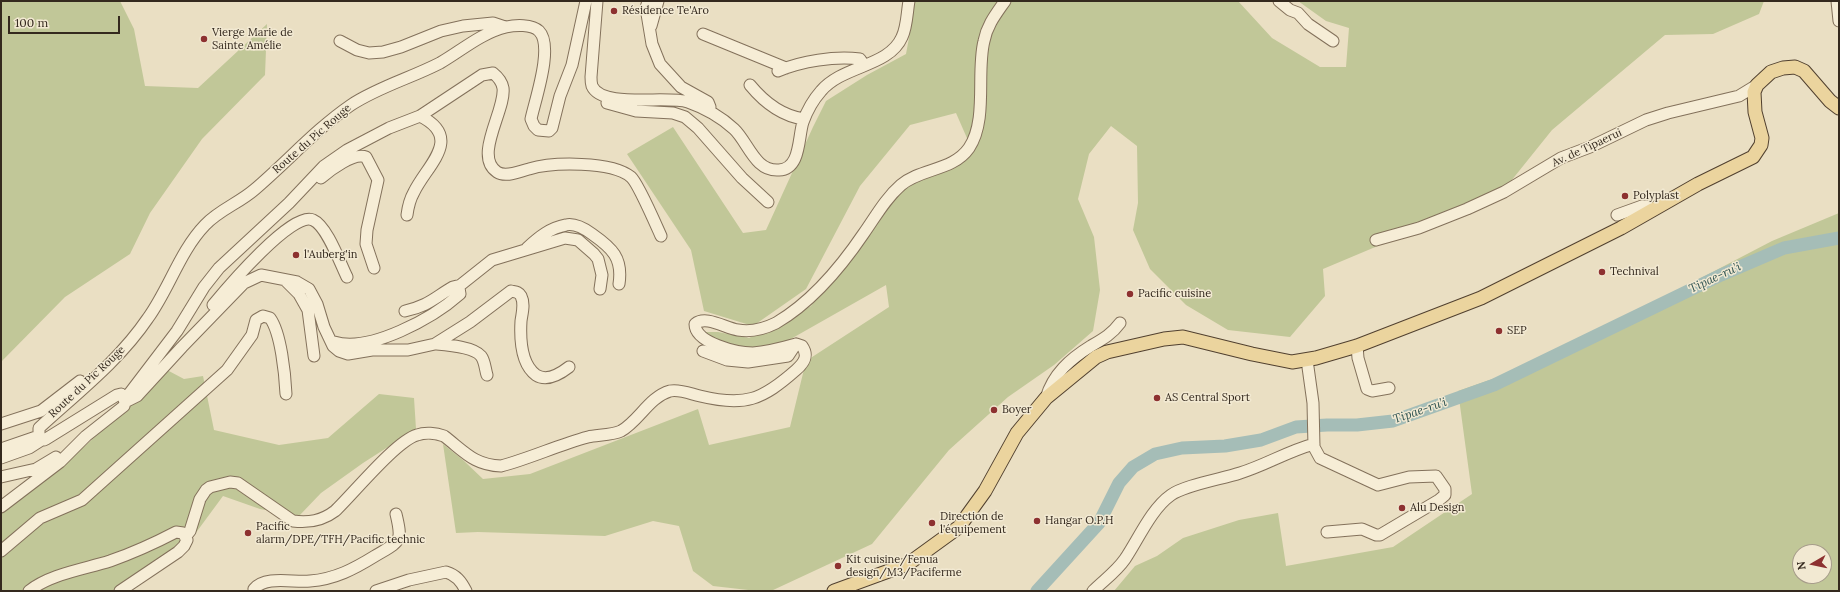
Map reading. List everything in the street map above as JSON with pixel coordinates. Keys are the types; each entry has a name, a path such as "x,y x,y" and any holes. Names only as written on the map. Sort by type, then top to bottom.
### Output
{"main road":[{"name":"Av. de Tipaerui","path":"1757,85 1771,72 1783,68 1796,67 1808,74 1830,101 1839,108"},
{"path":"834,591 908,564 959,527 985,491 1017,433 1046,398 1096,357 1107,352 1182,336 1273,359 1292,362 1307,360 1357,346 1481,298 1621,228 1698,184 1753,157 1762,145 1762,138 1753,100 1757,85"}],"street":[{"name":"Route du Pic Rouge","path":"124,400 121,394 117,395 52,436 41,438 38,432 39,428 94,378 125,347 148,320 190,246 204,225 253,191 320,130 350,106 371,94 441,62 468,44 505,27 518,26 533,28 543,36 543,66 531,119 534,126 538,130 549,131 554,124 560,96 572,65 586,1"},
{"path":"597,1 591,77 596,98 636,111 673,114 685,117 698,128 742,178 768,202"},
{"path":"648,1 646,8 652,44 660,64 682,87 708,102 710,110"},
{"path":"650,30 658,1"},
{"path":"592,86 597,92 621,100 680,99 710,110 735,129 754,158 772,170 780,170 793,160 796,154 804,119 814,99 832,80 844,73 880,59 895,49 903,36 908,1"},
{"path":"120,591 178,552 184,546 187,540 186,536 190,531 200,498 210,487 230,482 238,483 293,521 303,522 317,520 328,516 335,511 393,452 407,439 416,435 439,434 444,436 477,462 487,466 501,466 588,437 619,432 630,424 642,411 669,392 678,391 731,402 745,401 758,397 774,387 801,366 806,354 802,346 796,344 752,353 734,351 704,339 698,335 695,329 695,324 699,321 706,321 738,330 751,330 762,329 776,323 813,295 831,275 864,233 887,198 902,185 919,174 941,168 963,154 973,140 978,123 982,87 984,41 991,22 1005,1"},
{"path":"1279,1 1290,10 1298,13 1308,24 1334,41"},
{"path":"1836,1 1839,20"},
{"path":"340,41 357,50 383,52 401,47 441,31 463,26 492,23 505,27"},
{"path":"703,34 782,69 816,61 853,58 860,59 864,65"},
{"path":"1,507 68,455 86,436 124,406 124,400 177,331 204,287 219,268 289,203 324,166 346,150 389,128 420,116 482,75 493,73 500,80 503,89 496,124 488,148 491,165 496,172 502,174 535,167 568,164 609,167 631,177 661,236"},
{"path":"750,85 771,106 793,118 804,119"},
{"name":"Av. de Tipaerui","path":"1376,240 1419,228 1467,209 1504,192 1561,158 1590,147 1646,120 1668,113 1739,96 1757,85"},
{"path":"407,215 414,191 438,156 440,146 439,131 420,116"},
{"path":"289,203 337,166 359,156 366,157 378,180 367,230 366,244 374,268"},
{"path":"1617,215 1642,206 1646,206 1652,211"},
{"path":"182,346 196,324 246,267 293,223 307,218 314,220 323,229 347,277"},
{"path":"524,251 540,236 550,230 568,224 582,228 607,244 613,252 620,267 619,284"},
{"path":"405,311 434,301 453,287 458,286 492,260 565,238 578,240 594,254 598,260 602,276 600,290"},
{"path":"124,400 137,396 182,346 244,283 261,275 297,282 309,289 317,304 324,327 331,341 339,351 348,354 372,350 408,350 436,344 452,346 477,352 482,358 487,375"},
{"path":"285,280 299,294 308,310 314,356"},
{"path":"331,341 344,346 351,346 397,333 423,320 450,302 460,294 458,286"},
{"path":"436,344 470,322 511,291 517,292 521,296 523,304 521,322 522,349 529,368 537,376 543,378 558,375 569,367"},
{"path":"1,552 40,518 82,500 157,434 227,370 252,335 256,320 263,316 270,318 275,325 286,375 286,394"},
{"path":"1046,398 1052,381 1063,367 1079,354 1114,332 1120,323"},
{"path":"703,351 728,360 748,362 788,356 796,344"},
{"path":"1357,346 1360,365 1367,389 1372,391 1389,388"},
{"path":"1307,360 1314,420 1314,447 1320,458 1378,485 1409,477 1436,476 1445,489 1445,495 1439,500 1380,535 1355,528 1326,532"},
{"path":"1,424 41,411 63,396 84,378 94,378"},
{"path":"1,416 16,420"},
{"path":"1,450 41,438"},
{"path":"1,458 29,448 41,438"},
{"path":"1093,591 1112,575 1125,558 1150,517 1171,495 1191,487 1241,473 1314,440"},
{"path":"1,477 36,469 57,456 65,454 68,455"},
{"path":"255,591 254,589 259,584 266,582 310,581 334,578 346,573 389,548 399,540 401,533 396,514"},
{"path":"29,591 37,585 84,567 128,554 176,532 183,533 186,536"},
{"path":"376,591 409,580 446,572 461,581 466,591"}],"green space":[{"path":"1,1 120,1 134,29 145,86 198,88 267,24 265,75 202,139 150,213 130,254 65,297 1,362"},
{"path":"912,1 1238,1 1272,38 1320,67 1346,67 1349,28 1326,21 1298,1 1764,1 1759,14 1713,34 1665,35 1552,130 1507,186 1449,216 1323,269 1325,296 1290,337 1228,330 1186,305 1150,269 1133,230 1138,203 1137,146 1111,126 1089,154 1078,199 1094,237 1100,290 1093,331 1054,365 1008,397 949,450 872,544 771,591 757,591 713,586 693,571 679,526 653,521 605,536 478,532 456,533 443,444 483,479 530,474 698,409 709,445 790,427 806,361 889,307 886,285 789,340 755,351 725,347 699,332 718,332 749,338 811,306 875,217 916,176 963,155 970,145 956,113 910,125 860,186 806,289 753,326 704,311 691,250 627,154 673,127 743,233 766,230 826,101 867,75 906,54 911,27"},
{"path":"1839,213 1839,591 1114,591 1135,566 1157,556 1183,538 1239,520 1278,513 1286,566 1393,547 1472,494 1458,391 1538,363 1772,241"},
{"path":"167,370 184,379 203,376 214,430 279,445 328,438 379,394 414,398 416,429 363,463 321,493 299,516 260,509 223,496 181,553 119,591 1,591 1,509 85,446"}],"waterway":[{"name":"Tipae-ru’i","path":"1037,591 1099,523 1119,483 1133,467 1155,454 1182,448 1225,446 1261,440 1296,427 1357,425 1393,421 1494,385 1721,275 1784,248 1839,238"}],"place":[{"name":"Résidence Te'Aro","path":"614,11"},
{"name":"Vierge Marie de Sainte Amélie","path":"204,39"},
{"name":"Polyplast","path":"1625,196"},
{"name":"l'Auberg'in","path":"296,255"},
{"name":"Technival","path":"1602,272"},
{"name":"Pacific cuisine","path":"1130,294"},
{"name":"SEP","path":"1499,331"},
{"name":"AS Central Sport","path":"1157,398"},
{"name":"Boyer","path":"994,410"},
{"name":"Alu Design","path":"1402,508"},
{"name":"Hangar O.P.H","path":"1037,521"},
{"name":"Direction de l'équipement","path":"932,523"},
{"name":"Pacific alarm/DPE/TFH/Pacific technic","path":"248,533"},
{"name":"Kit cuisine/Fenua design/M3/Paciferme","path":"838,566"}]}
